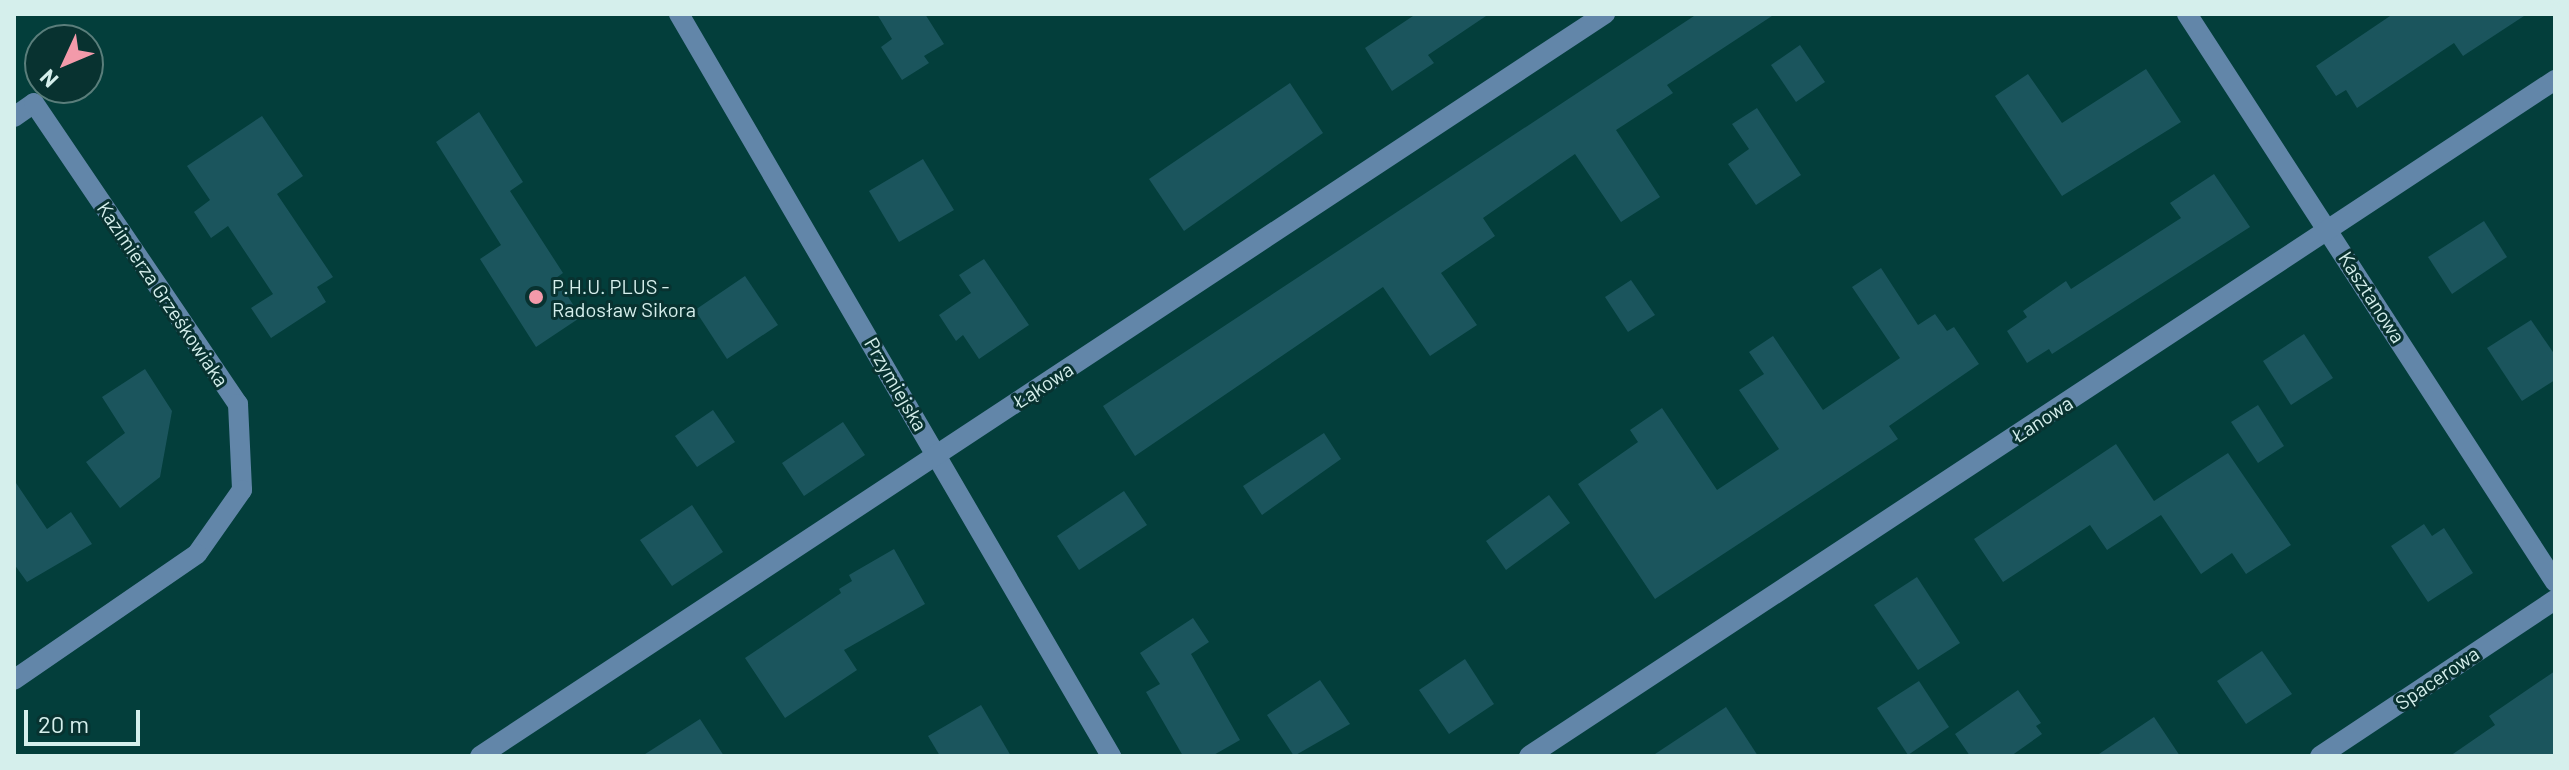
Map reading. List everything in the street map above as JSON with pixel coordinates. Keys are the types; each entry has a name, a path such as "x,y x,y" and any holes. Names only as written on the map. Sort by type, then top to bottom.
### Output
{"street":[{"name":"Przymiejska","path":"679,14 1111,756"},
{"name":"Łąkowa","path":"480,756 1605,14"},
{"name":"Kasztanowa","path":"2187,14 2330,230 2555,582"},
{"name":"Łanowa","path":"1529,756 2555,80"},
{"name":"Kazimierza Grześkowiaka","path":"14,117 34,103 238,404 242,490 197,554 14,680"},
{"name":"Spacerowa","path":"2320,756 2555,600"}],"building":[{"path":"877,14 925,14 944,44 924,56 929,63 902,80 881,47 892,39"},
{"path":"1416,14 1489,14 1428,55 1434,63 1392,91 1365,48"},
{"path":"1697,14 1775,14 1667,85 1673,93 1616,130 1660,197 1621,222 1575,154 1483,218 1495,236 1441,273 1477,325 1430,356 1383,287 1135,456 1103,406"},
{"path":"2393,14 2527,14 2463,56 2454,43 2357,108 2346,90 2336,96 2316,66"},
{"path":"1800,45 1825,82 1796,102 1771,65"},
{"path":"2146,69 2181,122 2062,196 1995,96 2028,74 2062,123"},
{"path":"1290,83 1323,133 1184,231 1149,179"},
{"path":"1757,108 1801,175 1756,205 1728,164 1749,149 1732,124"},
{"path":"479,112 523,182 510,191 563,273 556,278 581,317 536,347 480,259 501,245 436,142"},
{"path":"262,116 303,176 277,194 333,277 317,287 326,302 271,338 251,308 273,294 228,226 211,238 194,212 210,200 187,166"},
{"path":"923,159 954,210 899,242 869,191"},
{"path":"2214,174 2250,227 2052,354 2049,349 2027,363 2007,331 2027,317 2023,311 2066,281 2071,289 2181,218 2170,203"},
{"path":"2484,221 2507,257 2452,294 2428,257"},
{"path":"984,259 1029,325 979,359 963,335 956,341 939,315 971,293 959,275"},
{"path":"1881,268 1918,325 1935,314 1947,331 1954,327 1979,364 1889,426 1898,439 1655,599 1578,484 1638,442 1630,430 1662,408 1717,490 1779,449 1739,390 1764,374 1749,352 1773,336 1823,410 1900,358 1852,287"},
{"path":"745,276 778,325 727,359 695,310"},
{"path":"1631,280 1655,315 1628,332 1605,297"},
{"path":"2531,320 2555,355 2555,380 2522,401 2487,348"},
{"path":"2304,334 2333,378 2291,405 2263,361"},
{"path":"145,369 172,411 160,477 120,508 86,462 125,433 102,397"},
{"path":"2258,405 2284,446 2258,463 2231,422"},
{"path":"713,410 735,442 697,467 675,436"},
{"path":"843,422 865,455 804,496 782,463"},
{"path":"1324,433 1341,459 1262,515 1243,486"},
{"path":"2116,444 2154,501 2228,453 2291,545 2246,574 2232,553 2201,574 2161,515 2107,550 2090,525 2003,582 1974,539"},
{"path":"14,480 47,529 71,512 92,544 27,582 14,564"},
{"path":"1124,491 1147,525 1079,570 1057,536"},
{"path":"1549,495 1570,523 1506,570 1486,541"},
{"path":"692,505 723,552 672,586 640,540"},
{"path":"2424,524 2432,536 2444,528 2473,573 2428,602 2391,546"},
{"path":"894,549 925,604 844,650 857,670 785,718 745,658 841,593 839,589 852,581 849,575"},
{"path":"1917,577 1960,643 1918,670 1874,605"},
{"path":"1193,618 1209,642 1191,654 1240,740 1212,756 1183,756 1146,692 1160,684 1140,653"},
{"path":"2262,651 2292,694 2246,724 2217,681"},
{"path":"1465,659 1494,704 1449,734 1419,690"},
{"path":"2555,671 2555,756 2450,756 2495,725 2489,716"},
{"path":"1320,680 1350,724 1294,756 1267,715"},
{"path":"1919,681 1949,727 1908,755 1877,708"},
{"path":"2018,690 2041,723 2036,726 2042,734 2011,756 1970,756 1955,734"},
{"path":"981,705 1011,756 940,756 928,736"},
{"path":"1726,707 1758,756 1652,756"},
{"path":"2154,717 2180,756 2096,756"},
{"path":"700,719 724,756 642,756"}],"place":[{"name":"P.H.U. PLUS - Radosław Sikora","path":"536,297"}]}
